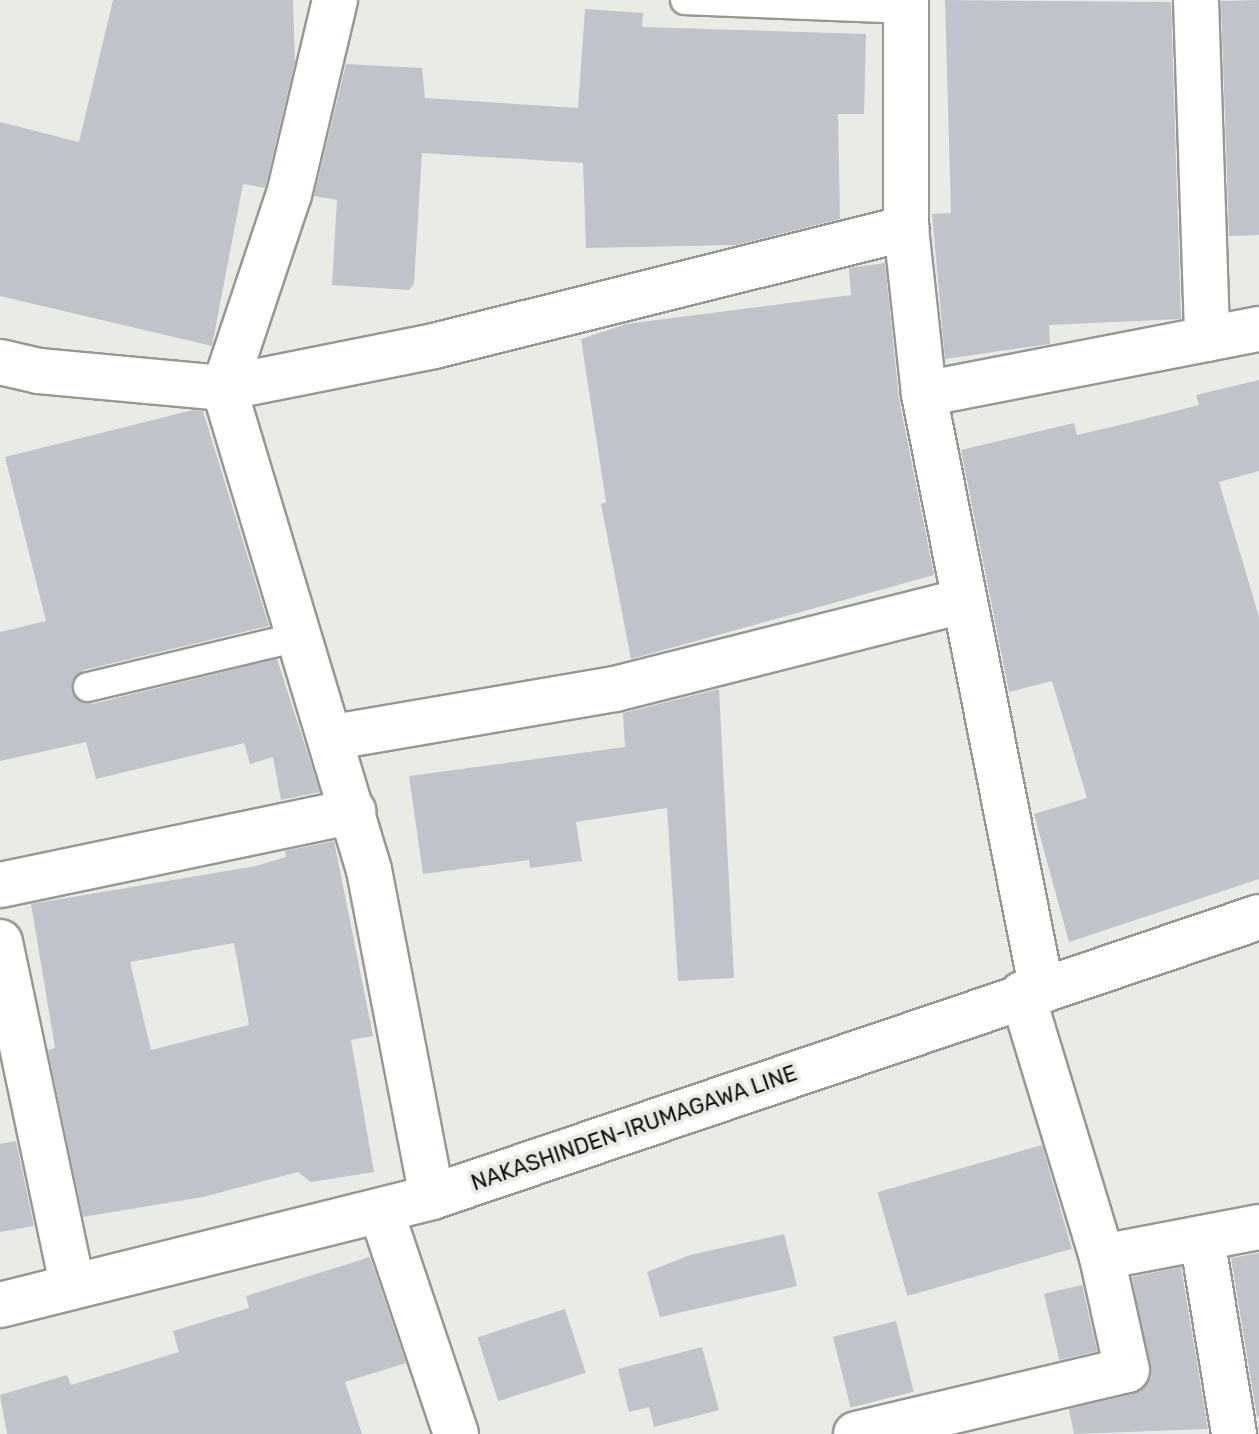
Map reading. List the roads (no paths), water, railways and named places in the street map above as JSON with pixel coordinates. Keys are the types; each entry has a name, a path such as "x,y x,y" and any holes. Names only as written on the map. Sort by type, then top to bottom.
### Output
{"street":[{"path":"335,0 289,194 224,388 334,737 353,811 432,1197"},
{"path":"1196,0 1207,339"},
{"path":"856,1434 1127,1370 1102,1257 1032,990 924,394 906,228 906,4"},
{"path":"0,362 39,371 224,388 434,346 906,228"},
{"path":"924,394 1259,329"},
{"path":"334,737 615,689 960,602"},
{"path":"0,885 353,811"},
{"name":"NAKASHINDEN-IRUMAGAWA LINE","path":"0,1305 432,1197 1032,990 1259,917"},
{"path":"0,942 72,1285"},
{"path":"381,1211 456,1434"},
{"path":"1102,1257 1259,1227"},
{"path":"1202,1238 1234,1434"}],"lane":[{"path":"685,0 906,4"},
{"path":"88,687 302,636"}]}
